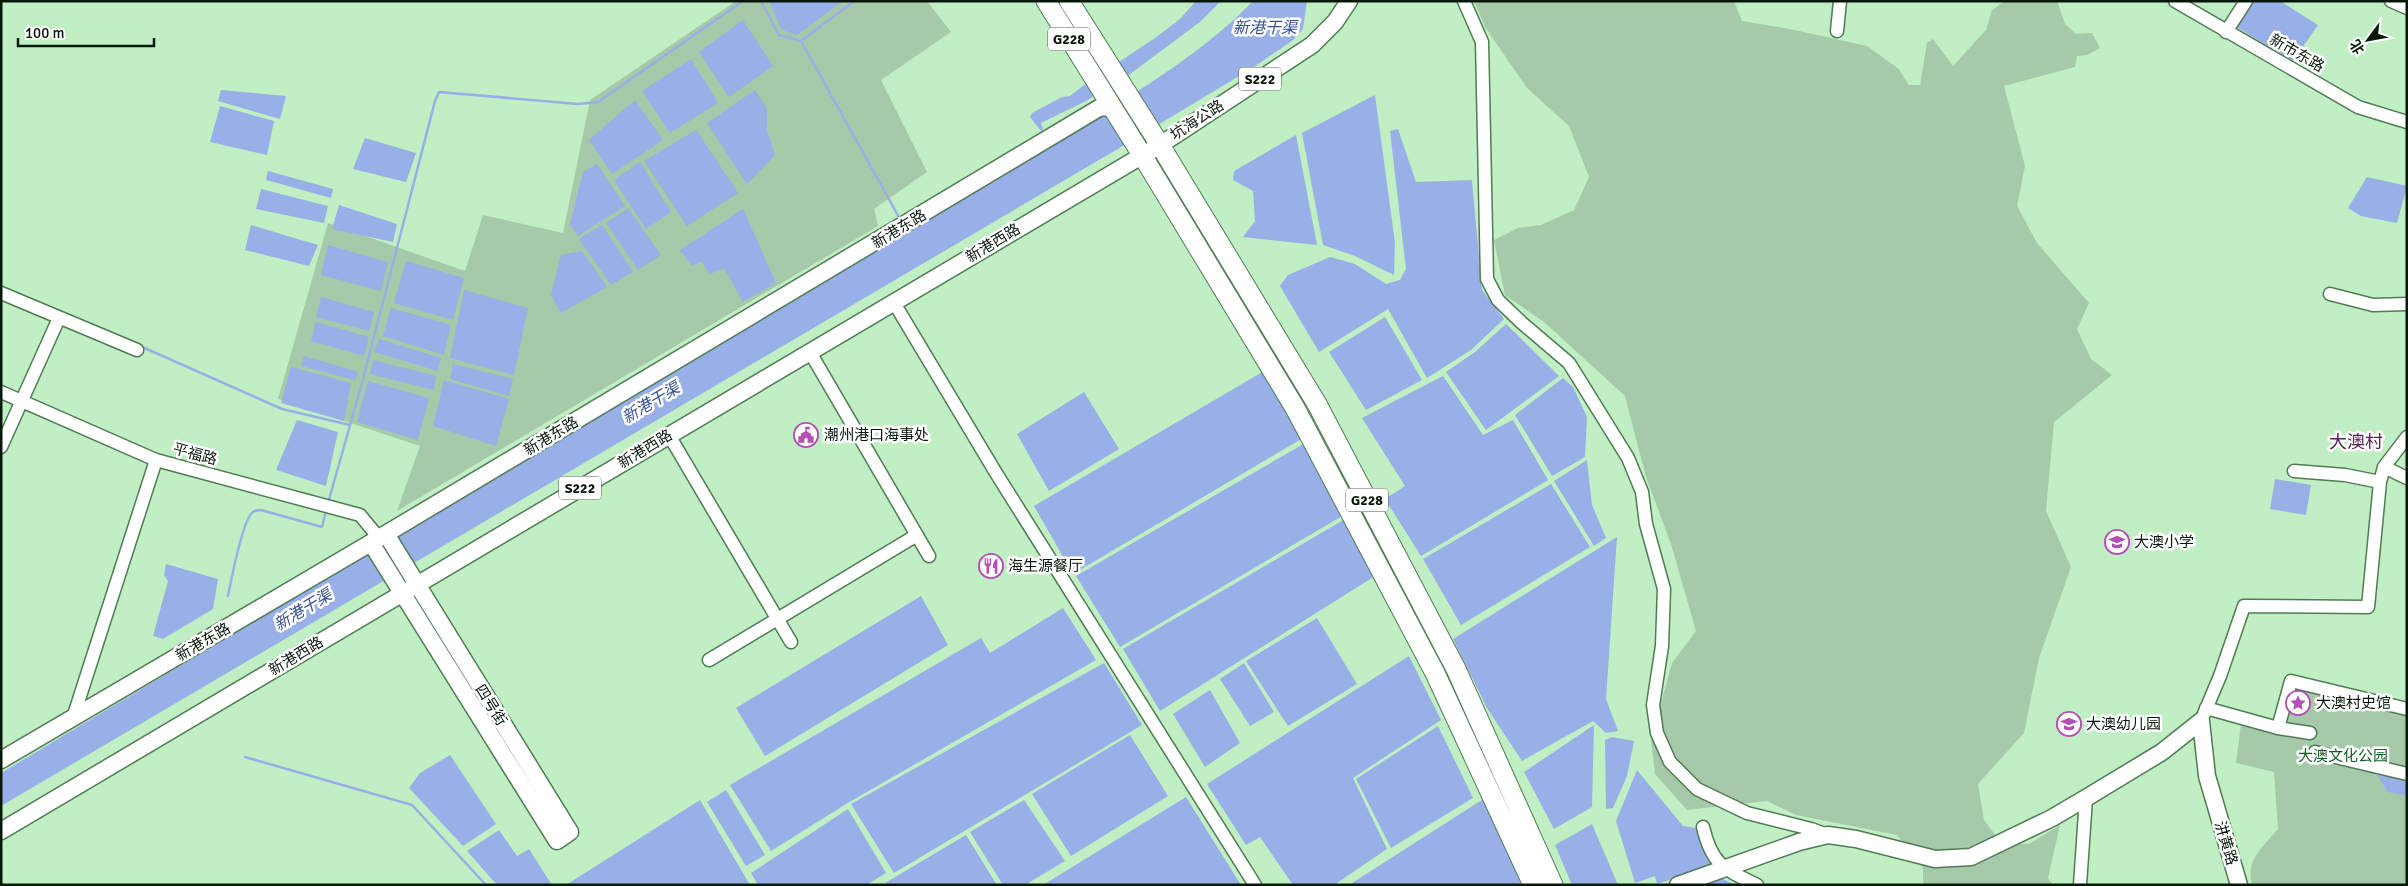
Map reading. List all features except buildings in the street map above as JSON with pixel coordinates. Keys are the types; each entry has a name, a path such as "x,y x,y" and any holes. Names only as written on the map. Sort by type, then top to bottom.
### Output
{"highway":[{"name":"G228","path":"1046,1 1093,76 1106,103 1140,150 1296,408 1435,673 1533,885"},
{"name":"G228","path":"1069,1 1317,404 1456,670 1553,885"}],"main road":[{"name":"坑海公路","path":"1155,138 1312,45 1335,22 1349,1"},
{"name":"新港东路","path":"1,760 378,538 1106,103"},
{"name":"新港西路","path":"1,831 1140,150 1155,138"},
{"name":"四号街","path":"378,538 411,577 563,836 398,586 378,538"},
{"path":"1678,885 1799,842 1828,835 1856,839 1935,858 1971,857 2052,818 2162,752 2204,714"},
{"name":"汫黄路","path":"2204,714 2207,776 2239,885"}],"street":[{"path":"1464,1 1482,42 1487,279 1498,300 1522,324 1569,363 1628,458 1642,492 1646,524 1664,589 1662,646 1652,705 1657,733 1670,762 1697,789 1746,813 1828,835"},
{"path":"1837,31 1840,1"},
{"name":"新市东路","path":"2175,1 2358,107 2407,122"},
{"path":"2226,32 2246,1"},
{"path":"2391,1 2407,8"},
{"path":"1,293 137,350"},
{"path":"2330,294 2373,304 2407,304"},
{"path":"899,310 996,474 1255,885"},
{"path":"1,447 59,318"},
{"path":"814,358 930,556"},
{"name":"平福路","path":"1,392 156,460 360,515 378,538"},
{"path":"2310,733 2204,714 2244,606 2368,607 2380,482 2384,467 2407,437"},
{"path":"673,442 792,642"},
{"path":"72,718 156,460"},
{"path":"2384,467 2407,478"},
{"path":"2294,471 2345,475 2380,482"},
{"path":"708,660 917,535"},
{"path":"2278,728 2291,681 2407,709"},
{"path":"2315,752 2407,774"},
{"path":"2080,885 2086,798"},
{"path":"1703,827 1707,843 1715,859 1724,869 1757,885"}],"green space":[{"path":"736,1 927,1 951,32 881,80 927,172 874,209 878,226 397,511 420,446 278,399 328,223 465,271 483,215 563,233 590,100"},
{"path":"1474,1 1734,1 1742,21 1790,29 1867,46 1899,69 1909,85 1920,85 1927,43 1933,39 1953,66 1986,30 1992,10 2005,1 2057,1 2065,24 2076,34 2092,33 2100,48 2087,55 2077,56 2075,67 2004,86 2025,166 2017,206 2037,243 2089,303 2077,329 2091,359 2112,375 2054,422 2046,511 2071,567 2039,658 2024,733 1978,784 1984,820 2002,844 2029,844 2060,825 2048,878 2053,885 1923,885 1923,868 1897,835 1796,815 1767,801 1687,810 1655,774 1651,739 1672,663 1696,631 1671,544 1646,477 1625,396 1544,322 1505,295 1494,240 1518,228 1541,225 1574,210 1589,177 1569,126 1527,88 1485,27"},
{"name":"大澳文化公园","path":"2290,678 2407,707 2407,885 2252,885 2250,876 2253,861 2261,848 2278,829 2274,772 2236,763 2242,716 2277,721"}],"water":[{"path":"769,1 843,1 797,35 782,30"},
{"path":"1196,1 1221,1 1200,22 1130,74 1086,101 1041,123 1043,129 1041,131 1030,117 1032,113 1062,97 1070,96 1155,38 1180,19"},
{"name":"新港干渠","path":"1253,1 1307,1 1303,29 1293,40 1254,67 1133,140 1,806 1,773 1063,138 1187,57 1233,21"},
{"path":"2248,1 2280,1 2318,25 2293,61 2233,25"},
{"path":"743,20 773,66 729,97 699,52"},
{"path":"691,59 718,103 670,133 642,91"},
{"path":"221,90 286,96 280,119 218,101"},
{"path":"755,90 767,109 767,130 775,155 747,184 707,123"},
{"path":"1375,95 1395,243 1394,275 1355,256 1323,245 1302,133"},
{"path":"635,100 663,140 612,174 589,140"},
{"path":"220,106 274,121 267,155 210,142"},
{"path":"1398,129 1416,182 1472,180 1482,290 1504,319 1471,350 1427,378 1388,309 1319,352 1280,286 1288,275 1330,257 1355,264 1386,284 1400,280 1406,269 1390,131"},
{"path":"696,130 738,193 687,226 644,161"},
{"path":"1296,135 1317,245 1243,237 1255,221 1253,191 1233,180 1234,171"},
{"path":"365,138 416,153 406,182 353,169"},
{"path":"640,162 671,212 646,229 614,180"},
{"path":"597,164 625,206 578,236 570,224 583,172"},
{"path":"268,171 333,189 331,198 266,180"},
{"path":"2367,177 2407,186 2397,223 2361,216 2348,208"},
{"path":"261,189 328,206 324,223 256,209"},
{"path":"339,205 397,224 393,242 332,229"},
{"path":"628,208 661,255 638,270 606,223"},
{"path":"743,209 776,283 743,302 724,268 710,274 701,261 692,266 680,250"},
{"path":"251,225 318,245 309,266 245,250"},
{"path":"602,225 633,272 611,285 579,239"},
{"path":"328,245 388,262 381,291 321,275"},
{"path":"582,251 607,287 561,313 551,295 561,255"},
{"path":"406,261 464,278 453,320 394,303"},
{"path":"464,290 528,308 514,375 450,358"},
{"path":"321,297 374,312 369,331 316,317"},
{"path":"391,308 451,325 444,355 383,336"},
{"path":"1385,317 1422,380 1366,410 1329,352"},
{"path":"316,322 369,337 364,356 311,341"},
{"path":"1506,324 1559,376 1486,430 1446,372 1475,352"},
{"path":"379,339 441,358 438,371 374,352"},
{"path":"304,356 358,372 355,380 301,366"},
{"path":"373,360 436,376 434,390 370,374"},
{"path":"453,364 513,379 509,396 450,379"},
{"path":"291,367 351,383 344,421 281,403"},
{"path":"1264,371 1303,438 1073,574 1034,506"},
{"path":"1443,376 1483,435 1513,420 1548,480 1421,556 1385,499 1405,486 1362,418"},
{"path":"1563,378 1573,387 1587,417 1585,457 1552,476 1515,415"},
{"path":"444,380 509,399 496,446 433,426"},
{"path":"368,381 429,398 418,440 357,422"},
{"path":"1084,392 1119,449 1049,491 1017,434"},
{"path":"297,420 338,432 326,486 276,470"},
{"path":"1305,443 1344,515 1120,647 1076,576"},
{"path":"1587,460 1592,505 1606,538 1594,546 1554,481"},
{"path":"2275,479 2311,485 2306,515 2270,509"},
{"path":"1551,484 1590,547 1461,625 1423,559"},
{"path":"1345,519 1375,576 1160,711 1123,649"},
{"path":"1617,537 1606,699 1618,731 1606,733 1593,721 1522,761 1487,708 1453,639"},
{"path":"166,564 218,579 213,609 163,639 153,636 168,581 164,575"},
{"path":"921,596 948,645 765,756 736,708"},
{"path":"1063,608 1096,660 846,804 771,851 730,785 981,638 990,653"},
{"path":"1317,618 1357,684 1288,726 1246,661"},
{"path":"1409,656 1441,720 1353,778 1387,849 1334,885 1293,885 1260,837 1246,845 1207,784"},
{"path":"1104,663 1142,725 894,873 851,804"},
{"path":"1244,663 1274,712 1250,726 1220,679"},
{"path":"1210,690 1240,743 1205,767 1173,714"},
{"path":"1594,725 1592,807 1554,829 1524,772"},
{"path":"1438,726 1473,798 1391,848 1356,779"},
{"path":"1130,735 1168,796 1071,856 1032,794"},
{"path":"1612,737 1634,741 1627,776 1613,808 1606,809 1605,740"},
{"path":"450,755 496,824 463,846 409,788 420,773"},
{"path":"1637,770 1683,826 1696,828 1714,865 1657,884 1655,876 1635,883 1616,821"},
{"path":"2374,770 2407,778 2407,796 2388,792"},
{"path":"726,790 765,855 746,866 707,802"},
{"path":"1186,797 1241,885 1043,885"},
{"path":"1485,798 1521,885 1349,885"},
{"path":"700,800 750,885 566,885"},
{"path":"1024,800 1065,861 1025,885 1003,885 970,832"},
{"path":"848,809 886,873 866,885 758,885 751,873"},
{"path":"1592,824 1618,885 1572,885 1555,845"},
{"path":"499,830 517,856 529,849 552,885 497,885 467,851"},
{"path":"966,835 997,885 887,885 885,883"},
{"path":"1717,876 1735,885 1700,885"}],"waterway":[{"path":"328,503 362,383 435,101 439,92 578,104 598,102 743,1"},
{"path":"761,1 779,35 801,41"},
{"path":"854,1 801,41 900,219"},
{"path":"140,346 282,409 350,425"},
{"path":"228,596 241,537 253,512 261,510 322,527 326,511"},
{"path":"245,757 412,805 486,885"}],"place":[{"name":"潮州港口海事处","path":"806,435"},
{"name":"大澳小学","path":"2117,542"},
{"name":"海生源餐厅","path":"991,566"},
{"name":"大澳村史馆","path":"2298,703"},
{"name":"大澳幼儿园","path":"2069,724"}],"district":[{"name":"大澳村","path":"2356,442"}]}
